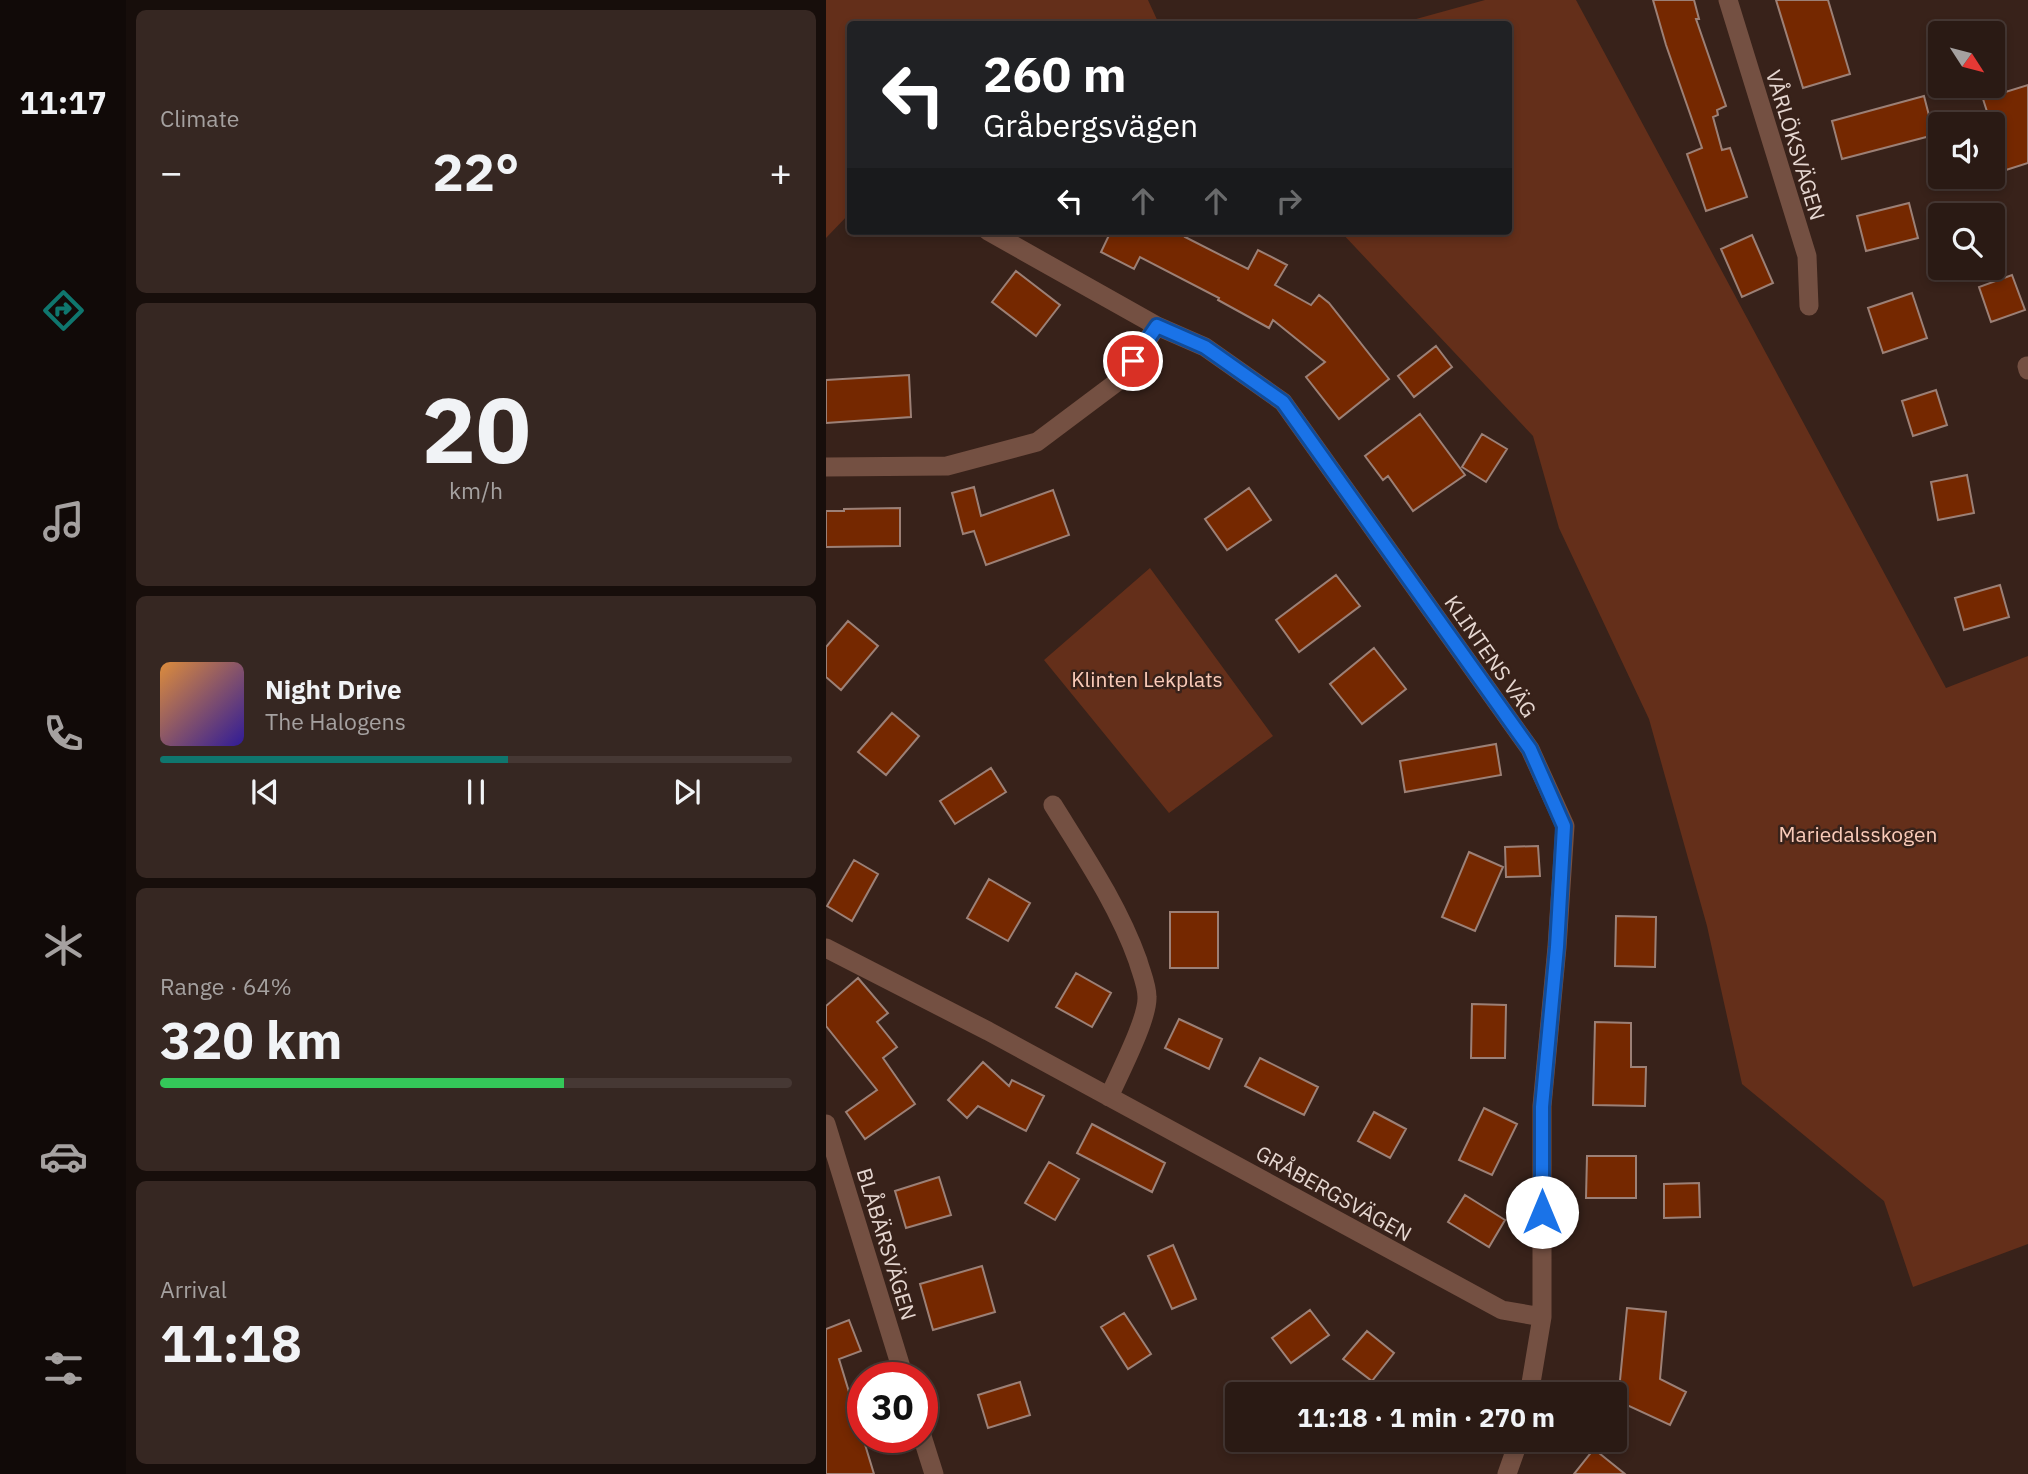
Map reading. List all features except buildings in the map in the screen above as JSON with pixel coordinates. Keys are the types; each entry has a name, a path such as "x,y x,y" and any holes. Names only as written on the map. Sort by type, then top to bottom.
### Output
{"street":[{"name":"VÅRLÖKSVÄGEN","path":"1728,0 1807,256 1809,306"},
{"name":"KLINTENS VÄG","path":"995,235 1157,326 1205,347 1283,402 1530,749 1564,826 1557,947 1542,1107 1542,1317 1531,1382"},
{"path":"826,467 947,466 1037,442 1121,379 1157,326"},
{"path":"1054,805 1104,887 1132,944 1143,976 1147,998 1139,1030 1109,1097"},
{"name":"GRÅBERGSVÄGEN","path":"826,948 988,1031 1502,1310 1542,1317"},
{"name":"BLÅBÄRSVÄGEN","path":"826,1124 899,1362"},
{"path":"1507,1474 1515,1452"},
{"path":"927,1453 934,1474"}],"green space":[{"path":"826,0 1148,0 1158,21 847,21 847,216 826,238"},
{"name":"Mariedalsskogen","path":"1485,0 1576,0 1946,688 2028,656 2028,1244 1913,1287 1884,1201 1742,1084 1707,926 1649,719 1559,528 1533,436 1344,235 1512,235 1512,21 1409,21"},
{"name":"Klinten Lekplats","path":"1150,568 1273,736 1169,813 1044,660"}],"route":[{"path":"1133,361 1157,326 1205,347 1283,402 1530,749 1564,826 1557,947 1542,1107 1542,1212"}]}
